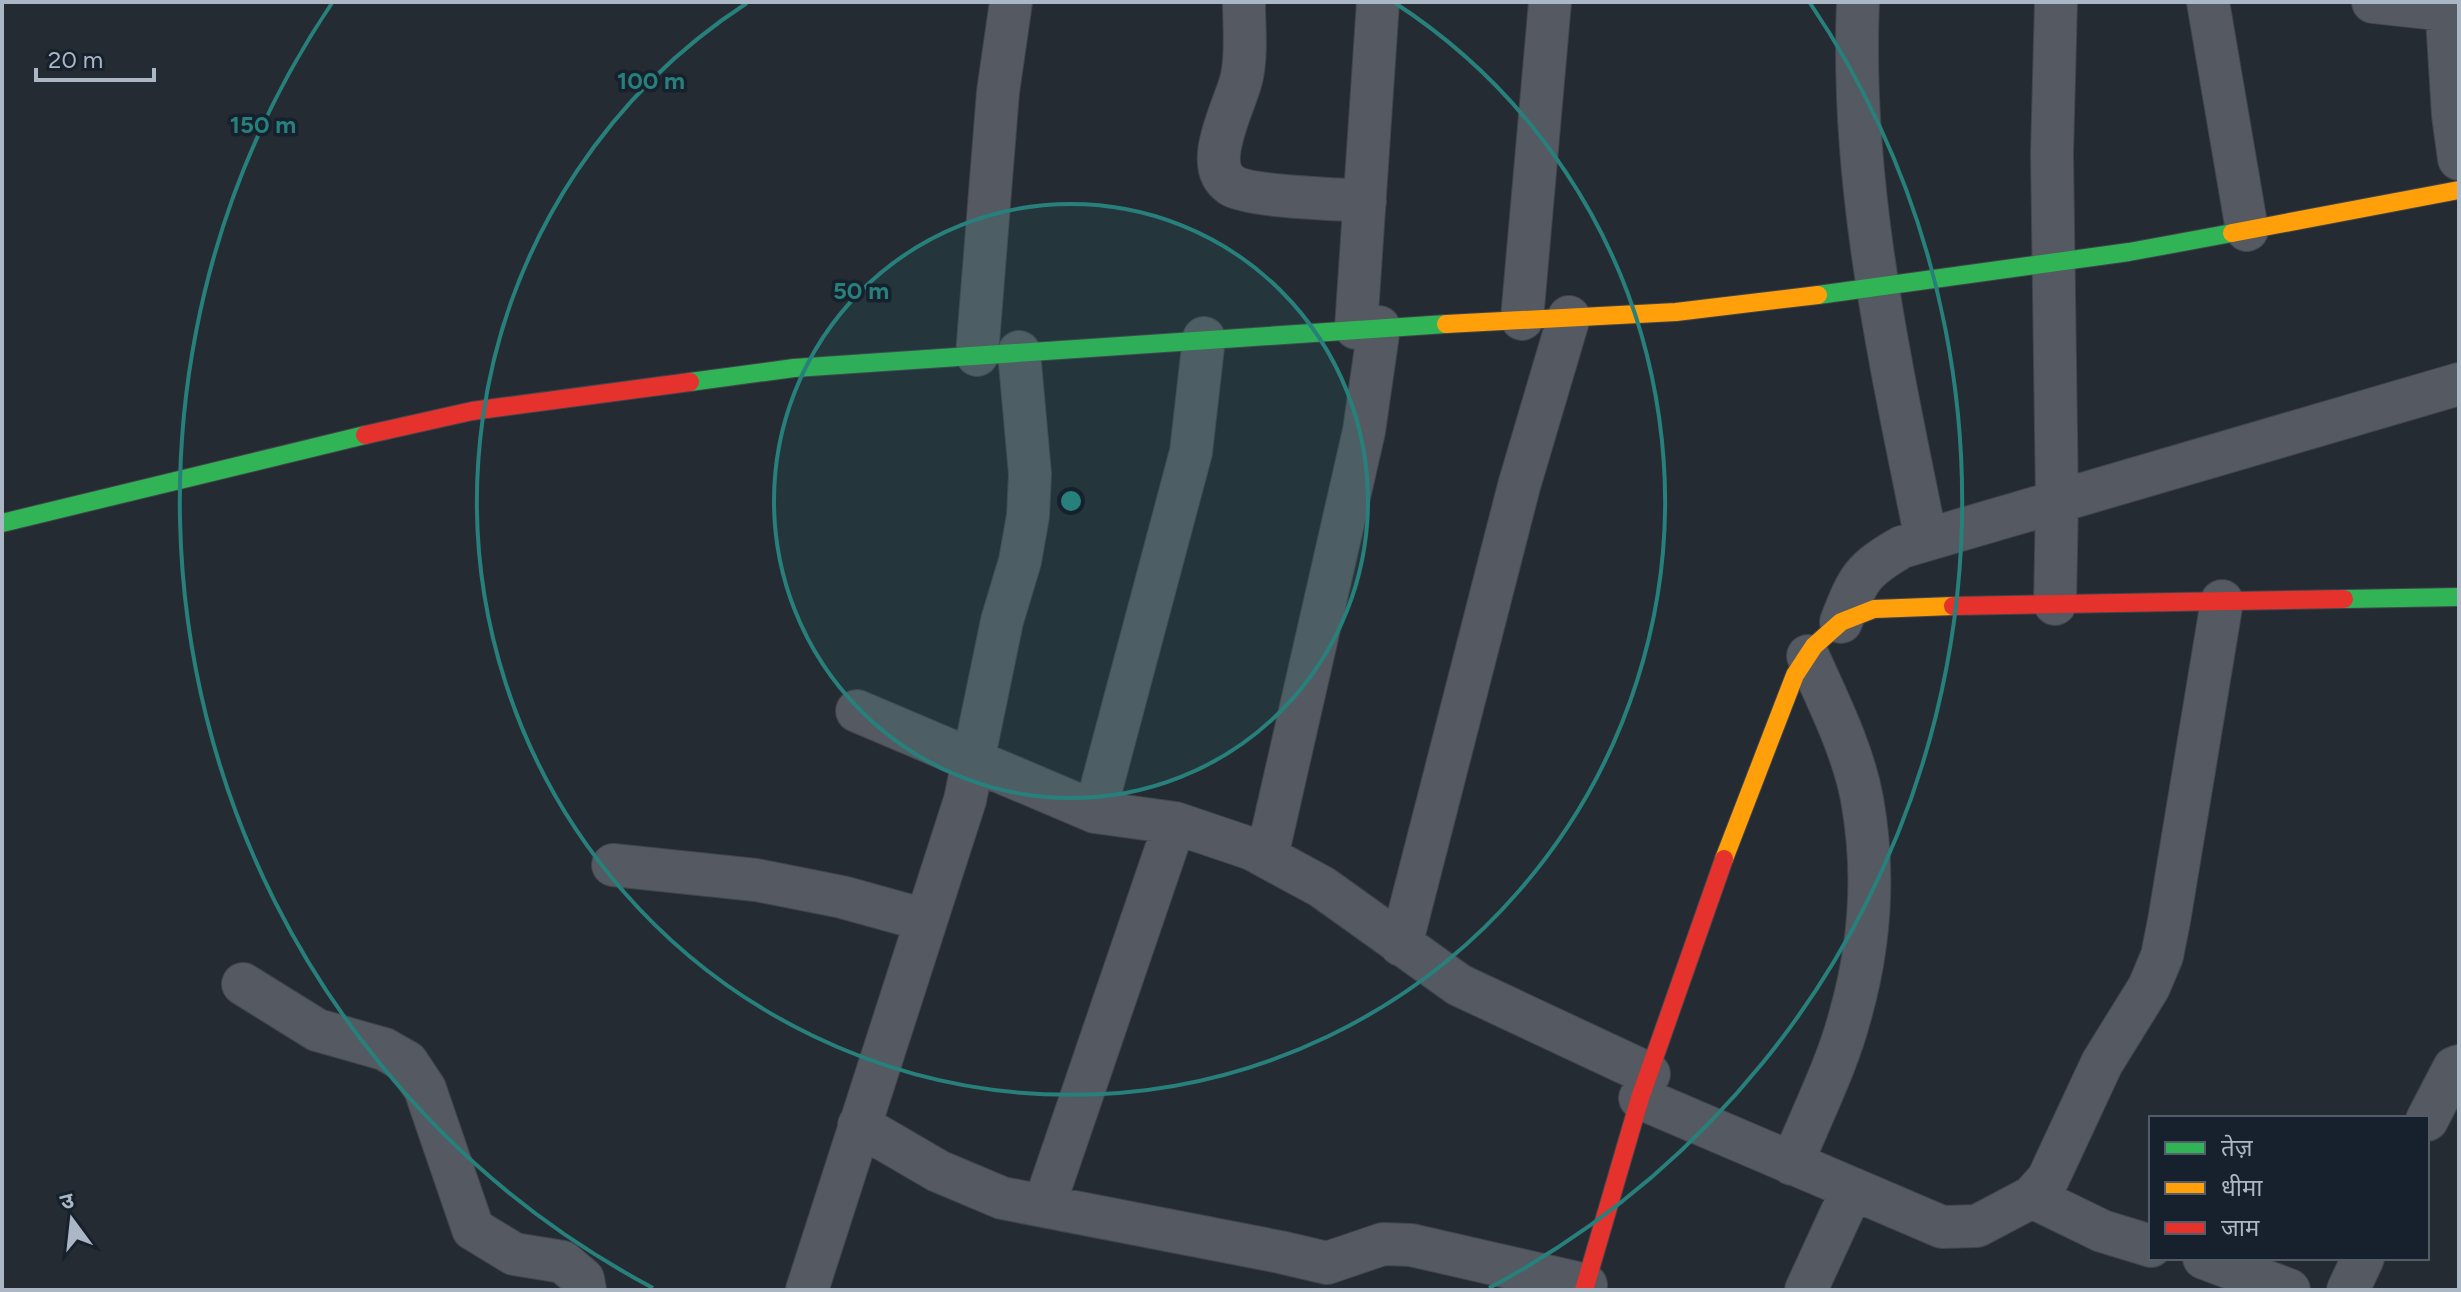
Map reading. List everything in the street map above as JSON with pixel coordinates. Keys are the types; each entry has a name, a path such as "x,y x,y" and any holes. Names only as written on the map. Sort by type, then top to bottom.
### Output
{"street":[{"path":"977,355 998,92 1011,2"},
{"path":"1244,2 1243,74 1218,150 1221,172 1231,185 1255,191 1365,201"},
{"path":"1267,856 1364,431 1368,328 1365,201 1378,2"},
{"path":"1522,319 1550,2"},
{"path":"1858,2 1855,81 1875,287 1926,539"},
{"path":"2055,604 2057,501 2052,154 2056,2"},
{"path":"2208,2 2247,230"},
{"path":"2373,2 2446,6 2459,159"},
{"path":"2,523 221,468 472,411 794,368 1204,338 1702,309 2054,262 2459,190"},
{"path":"1401,945 1519,486 1569,317"},
{"path":"1095,812 1191,452 1204,338"},
{"path":"807,1290 965,800 1028,516 1029,428 1019,352"},
{"path":"859,1125 971,1188 1044,1206 1280,1252 1311,1262 1327,1263 1383,1244 1411,1245 1585,1287 1645,1086 1754,776 1795,675 1808,656 1841,622 1854,589 1868,567 1902,547 1926,539 2459,384"},
{"path":"1841,622 1874,609 2459,597"},
{"path":"857,711 974,758 1095,812 1175,823 1211,833 1267,856 1322,887 1459,985 1645,1086 1792,1164 1942,1227 1961,1229 1977,1226 2032,1197 2048,1179 2102,1063 2116,1036 2136,1010 2162,956 2222,601"},
{"path":"1792,1164 1850,1019 1869,904 1868,854 1861,797 1831,709 1808,656"},
{"path":"1044,1206 1175,823"},
{"path":"613,865 756,880 842,897 925,920"},
{"path":"243,984 317,1030 384,1049 407,1062 425,1089 473,1229 514,1254 563,1262 583,1279 585,1290"},
{"path":"2429,1116 2442,1085 2459,1066"},
{"path":"1806,1290 1852,1190"},
{"path":"2032,1197 2102,1231 2149,1245"},
{"path":"2197,1290 2204,1260"},
{"path":"2209,1260 2289,1290"},
{"path":"2348,1290 2362,1260"}],"traffic: fast":[{"path":"1818,295 2129,252 2232,233"},
{"path":"690,382 794,368 1446,324"},
{"path":"2,523 365,435"},
{"path":"2344,599 2459,597"}],"traffic: slow":[{"path":"2232,233 2459,190"},
{"path":"1446,324 1676,312 1818,295"},
{"path":"1724,859 1795,675 1814,646 1841,622 1874,609 1953,606"}],"traffic: jam":[{"path":"365,435 472,411 690,382"},
{"path":"1953,606 2344,599"},
{"path":"1584,1290 1640,1098 1724,859"}]}
